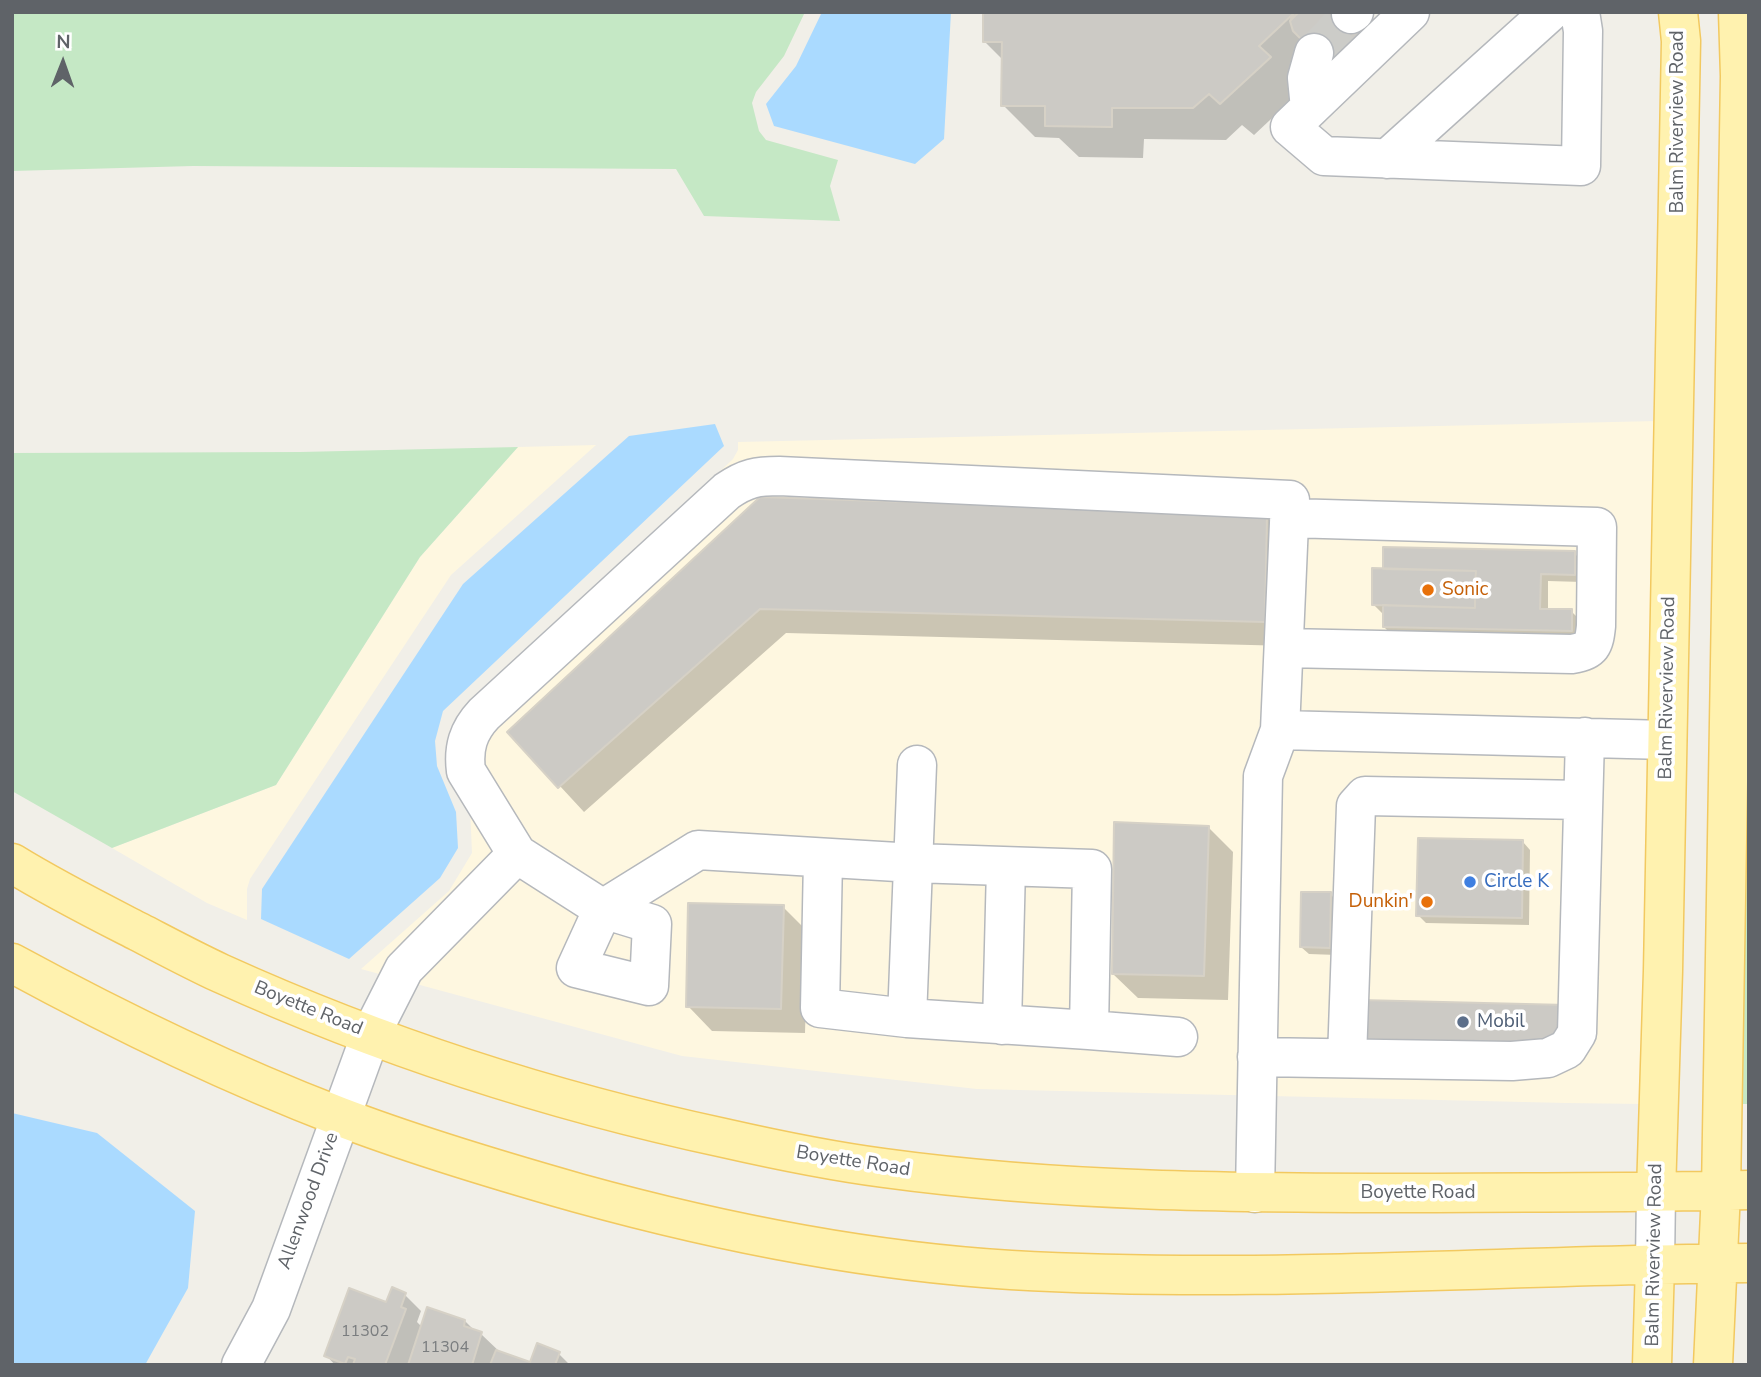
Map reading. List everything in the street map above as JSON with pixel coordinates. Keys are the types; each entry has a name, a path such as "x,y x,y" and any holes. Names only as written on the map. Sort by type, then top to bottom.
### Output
{"main road":[{"name":"Balm Riverview Road","path":"1656,1192 1681,41 1678,12"},
{"path":"1713,1365 1734,1263 1741,76 1738,12"},
{"name":"Boyette Road","path":"12,863 52,887 217,972 370,1034 545,1094 653,1123 767,1147 880,1168 1085,1188 1255,1193 1735,1191"},
{"path":"12,963 225,1070 339,1117 498,1171 746,1235 876,1257 1007,1269 1136,1276 1265,1276 1734,1263"},
{"name":"Balm Riverview Road","path":"1652,1365 1655,1264"}],"street":[{"path":"1409,12 1290,127 1324,156 1581,166 1583,32 1580,12"},
{"path":"1387,159 1550,12"},
{"path":"1310,108 1307,78 1314,53"},
{"path":"1089,1030 1092,869 823,859 698,850 603,909 517,854 466,771 466,744 473,728 484,714 727,491 742,481 760,476 779,476 1290,500 1280,730 1263,776 1255,1193"},
{"path":"1284,648 1572,654 1590,648 1596,626 1597,527 1290,518"},
{"path":"1280,730 1667,740"},
{"path":"1257,1057 1512,1061 1548,1058 1567,1049 1577,1033 1586,737"},
{"path":"907,1018 917,765"},
{"path":"1347,1058 1356,806 1364,796 1583,800"},
{"name":"Allenwood Drive","path":"241,1365 271,1309 370,1034 404,969 517,854"},
{"path":"823,859 820,1008 907,1018 1178,1037"},
{"path":"1002,1025 1006,867"},
{"name":"Balm Riverview Road","path":"1655,1264 1656,1192"}],"shaded area":[{"path":"1657,421 1642,1104 977,1089 682,1056 361,969 449,891 472,853 470,806 456,720 733,459 738,450 738,442"},
{"path":"596,445 451,575 250,879 247,889 247,920 207,903 112,848 276,785 420,557 518,447"}],"green space":[{"path":"12,12 805,12 784,56 756,92 752,103 759,131 766,140 838,160 830,186 840,221 704,216 676,169 193,166 12,171"},
{"path":"518,447 420,557 276,785 112,848 12,791 12,453 300,452"},
{"path":"1749,584 1749,1104 1740,1104"}],"water":[{"path":"822,12 951,12 944,139 915,164 774,126 766,104 796,66"},
{"path":"715,424 724,446 443,711 435,741 437,766 456,812 458,848 440,878 349,959 261,919 262,889 463,584 629,436"},
{"path":"12,1113 97,1133 195,1211 188,1288 145,1365 12,1365"}],"building":[{"path":"983,12 1299,12 1290,21 1294,13 1259,46 1271,57 1220,104 1209,94 1193,108 1112,108 1112,127 1045,126 1045,106 1001,106 1002,42 983,42"},
{"path":"1299,12 1349,12 1369,33 1331,69 1293,31 1290,21"},
{"path":"760,497 1267,514 1265,622 760,609 558,788 507,732"},
{"path":"1383,547 1575,551 1575,575 1541,574 1540,609 1572,609 1572,631 1383,627 1383,605 1475,608 1475,595 1484,595 1484,584 1475,584 1476,571 1383,569"},
{"name":"Sonic","path":"1372,568 1476,571 1475,584 1484,584 1484,595 1475,595 1475,608 1372,605"},
{"path":"1114,822 1209,826 1204,976 1112,974"},
{"path":"1418,838 1523,840 1522,918 1416,916"},
{"path":"1301,892 1331,892 1330,948 1300,947"},
{"path":"688,903 784,905 781,1009 686,1007"},
{"name":"Mobil","path":"1360,1000 1567,1005 1565,1043 1359,1039"},
{"path":"392,1287 406,1293 401,1307 406,1309 385,1365 353,1365 355,1359 348,1357 345,1364 324,1356 349,1288 386,1302"},
{"path":"427,1307 465,1320 464,1326 482,1332 472,1365 408,1365"},
{"path":"537,1343 560,1352 555,1365 490,1365 496,1350 530,1362"}],"tunnel":[{"path":"1314,53 1351,14"}],"place":[{"name":"Sonic","path":"1428,590"},
{"name":"Circle K","path":"1470,882"},
{"name":"Dunkin'","path":"1427,902"},
{"name":"Mobil","path":"1463,1022"}]}
